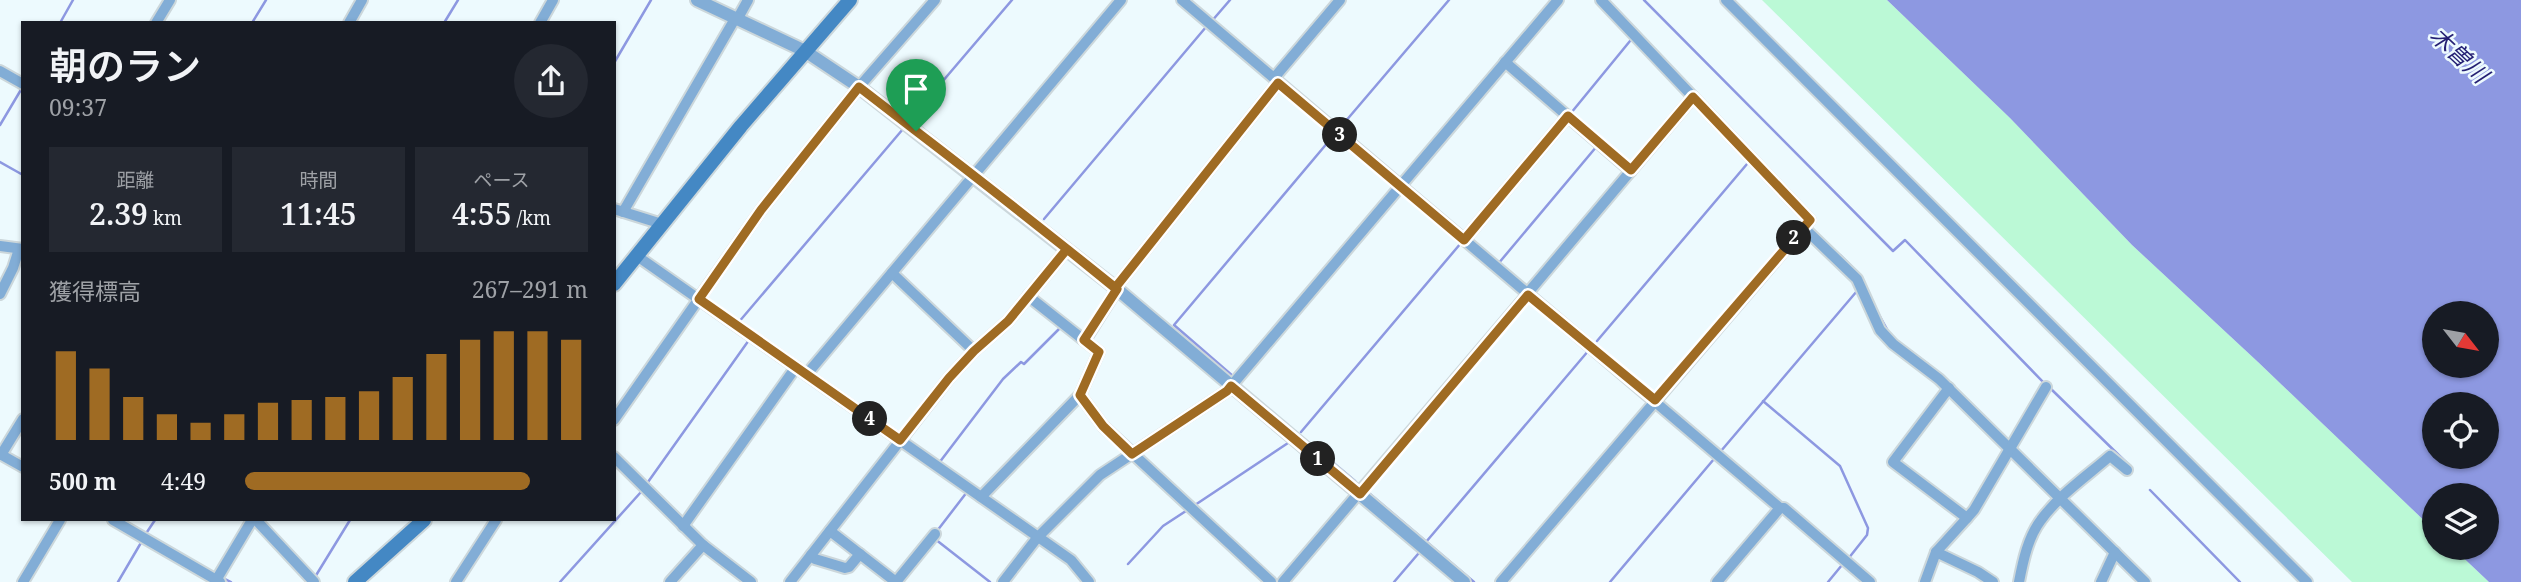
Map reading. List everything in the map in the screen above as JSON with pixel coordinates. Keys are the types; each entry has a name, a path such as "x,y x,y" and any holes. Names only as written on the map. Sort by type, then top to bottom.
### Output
{"main road":[{"path":"616,282 741,126 850,0"},
{"path":"355,582 423,521"}],"street":[{"path":"157,21 170,0"},
{"path":"350,21 362,0"},
{"path":"541,21 554,0"},
{"path":"697,0 805,51 859,87 1116,289 1464,582"},
{"path":"662,224 619,210 748,0"},
{"path":"616,417 761,210 859,87 934,0"},
{"path":"807,374 1121,0"},
{"path":"1182,0 1870,582"},
{"path":"1084,340 1116,289 1340,0"},
{"path":"1003,582 1037,538 1100,475 1227,391 1558,0"},
{"path":"1501,582 1810,220 1601,0"},
{"path":"1726,0 2307,582"},
{"path":"1505,62 1631,170"},
{"path":"0,71 21,83"},
{"path":"1283,582 1693,97"},
{"path":"1464,240 1568,116"},
{"path":"1803,227 1857,279 1880,330 1886,337 1927,368 2011,446 2060,499 2145,582"},
{"path":"0,246 21,249 0,294"},
{"path":"790,582 949,378 1008,321 1067,249"},
{"path":"637,256 1070,560 1089,582"},
{"path":"892,273 974,351"},
{"path":"981,497 1080,395 1099,352 1028,296"},
{"path":"683,526 796,367"},
{"path":"1925,582 1936,552 1974,510 2046,387"},
{"path":"1948,388 1893,462 1967,518"},
{"path":"1080,395 1103,426 1272,582"},
{"path":"21,422 1,454 21,466"},
{"path":"2019,582 2024,556 2040,520 2060,499 2110,456 2127,470"},
{"path":"616,459 703,545 751,582"},
{"path":"1717,582 1780,508"},
{"path":"23,582 59,521"},
{"path":"115,521 217,581 253,521"},
{"path":"255,521 314,582"},
{"path":"456,582 495,521"},
{"path":"830,531 896,582 935,534"},
{"path":"670,582 703,545"},
{"path":"1936,552 1993,582"},
{"path":"2101,582 2115,552"},
{"path":"811,555 815,559 845,568 860,554"}],"green space":[{"path":"1762,0 1887,0 2010,118 2132,245 2422,519 2422,560 2466,560 2489,582 2352,582"}],"water":[{"name":"木曽川","path":"1887,0 2521,0 2521,582 2489,582 2466,560 2499,560 2499,483 2422,483 2422,519 2132,245 2010,118"}],"waterway":[{"path":"61,21 73,0"},
{"path":"253,21 266,0"},
{"path":"445,21 458,0"},
{"path":"616,60 651,0"},
{"path":"913,116 1012,0"},
{"path":"1211,22 1230,0"},
{"path":"1339,129 1449,0"},
{"path":"1644,0 1893,251 1905,240 2046,385"},
{"path":"1044,219 1206,27"},
{"path":"1573,115 1571,113 1630,41"},
{"path":"0,125 21,90"},
{"path":"738,323 903,129"},
{"path":"1234,377 1174,325 1334,135"},
{"path":"1498,264 1597,146"},
{"path":"0,162 21,174"},
{"path":"1597,341 1747,164"},
{"path":"1301,432 1461,243"},
{"path":"1840,255 1858,273"},
{"path":"1721,451 1857,291"},
{"path":"1868,291 1875,307"},
{"path":"1878,313 1888,331"},
{"path":"939,463 1003,379 1021,362 1024,364 1059,329"},
{"path":"648,482 749,340"},
{"path":"1905,347 1928,364"},
{"path":"1426,542 1589,350"},
{"path":"2050,388 2130,466"},
{"path":"1763,401 1840,466 1868,528 1867,535 1848,559"},
{"path":"1195,505 1288,443"},
{"path":"1610,582 1714,459"},
{"path":"1330,460 1355,481"},
{"path":"2150,490 2240,582"},
{"path":"616,520 641,492"},
{"path":"937,531 967,492"},
{"path":"1370,494 1474,582"},
{"path":"1128,564 1163,526 1189,509"},
{"path":"147,532 154,521"},
{"path":"315,577 349,521"},
{"path":"560,582 615,521"},
{"path":"935,539 990,582"},
{"path":"118,582 142,541"},
{"path":"1394,582 1418,554"},
{"path":"1828,582 1842,565"},
{"path":"225,579 231,582"}],"route":[{"path":"916,131 859,87 761,210 699,299 900,440 949,378 1008,321 1067,249 1115,288 1278,83 1464,240 1568,116 1631,170 1693,97 1810,220 1655,400 1528,295 1360,494 1231,386 1132,454 1103,426 1080,395 1099,352 1084,340 1117,289 1067,249 973,175 916,131"}]}
